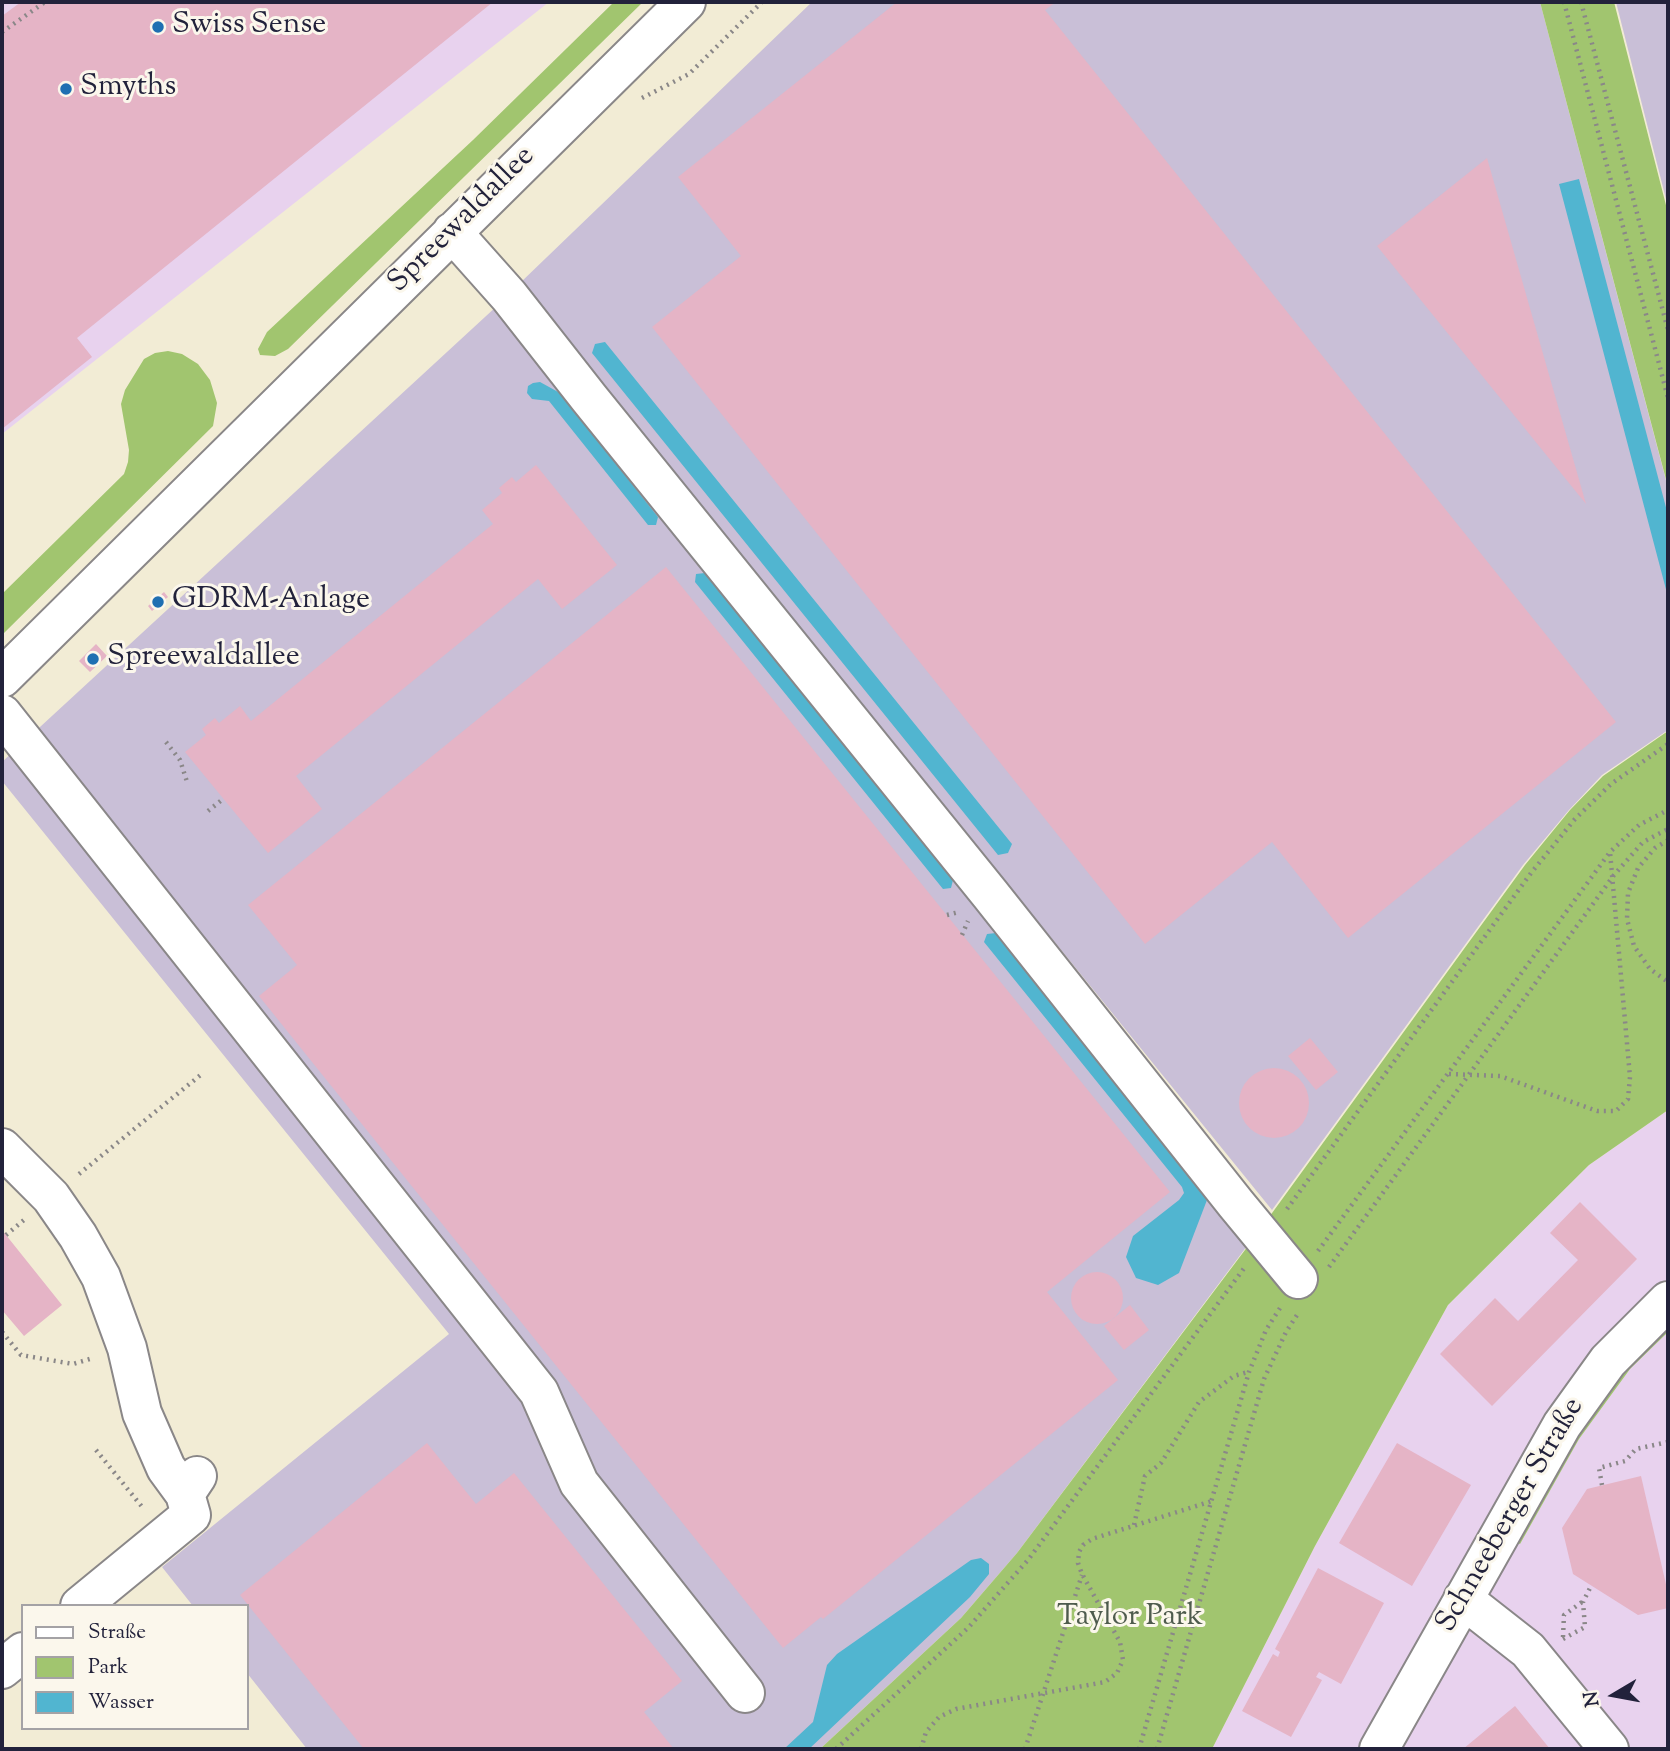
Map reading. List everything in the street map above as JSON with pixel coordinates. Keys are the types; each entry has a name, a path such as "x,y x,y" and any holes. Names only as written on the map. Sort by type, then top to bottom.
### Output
{"street":[{"name":"Spreewaldallee","path":"2,678 686,2"},
{"path":"452,232 509,296 990,894 1236,1205 1308,1288"},
{"path":"2,715 533,1382 579,1483 745,1693"},
{"path":"2,1148 51,1197 78,1236 101,1278 127,1348 142,1413 166,1468 191,1485 191,1515 81,1604"},
{"name":"Schneeberger Straße","path":"1379,1749 1562,1425 1608,1361 1668,1301"},
{"path":"1463,1599 1528,1650 1553,1654 1609,1749"},
{"path":"2,1669 21,1654"}],"path":[{"path":"2,32 45,2"},
{"path":"1564,2 1668,398"},
{"path":"1581,2 1668,330"},
{"path":"166,742 180,760 188,785"},
{"path":"208,811 223,799"},
{"path":"1157,1749 1264,1379 1308,1288 1448,1074 1610,852 1639,825 1668,810"},
{"path":"1139,1749 1249,1372 1266,1331 1308,1288 1471,1073 1614,875 1643,842 1668,829"},
{"path":"1668,840 1655,848 1638,868 1628,893 1627,919 1634,946 1650,969 1668,982"},
{"path":"1448,1074 1500,1076 1597,1111 1616,1111 1628,1099 1630,1077 1610,852"},
{"path":"51,1197 203,1073"},
{"path":"6,1235 16,1227"},
{"path":"2,1332 21,1355 73,1364 127,1348"},
{"path":"1135,1525 1145,1476 1161,1463 1199,1402 1234,1376 1249,1372"},
{"path":"1602,1485 1599,1468 1625,1461 1636,1449 1668,1442"},
{"path":"96,1450 166,1536"},
{"path":"921,1749 926,1732 939,1717 956,1709 1105,1682 1117,1673 1123,1660 1120,1642 1082,1574 1078,1563 1079,1552 1083,1545 1092,1539 1212,1501"},
{"path":"1025,1749 1082,1574"},
{"path":"1553,1654 1564,1615 1583,1602 1591,1586"},
{"path":"1553,1654 1585,1627 1583,1602"}],"shaded area":[{"path":"2,2 549,2 2,434"},
{"path":"812,2 1540,2 1668,488 1668,730 1602,775 1523,865 1272,1210 520,283"},
{"path":"1616,2 1668,2 1668,207"},
{"path":"498,305 1250,1242 1017,1553 961,1618 820,1749 307,1749 248,1674 248,1604 191,1604 162,1567 449,1334 2,781 2,762"},
{"path":"1668,1110 1668,1749 1212,1749 1315,1546 1448,1305 1589,1165"}],"green space":[{"path":"614,2 643,2 288,349 275,356 260,355 258,349 267,332 473,140"},
{"path":"1540,2 1614,2 1668,213 1668,487"},
{"path":"168,351 182,354 198,364 210,380 217,403 213,426 2,635 2,594 124,474 129,450 121,404 125,390 144,359 155,353"},
{"name":"Taylor Park","path":"1668,731 1668,1110 1589,1165 1448,1305 1315,1546 1212,1749 820,1749 961,1618 1017,1553 1251,1242 1525,865 1570,810 1603,776"},
{"path":"1668,1319 1668,1332 1630,1369 1579,1439 1520,1544 1511,1539 1570,1436"}],"water":[{"path":"1579,179 1668,515 1668,597 1559,184"},
{"path":"605,342 1012,844 1008,853 998,855 592,353 595,344"},
{"path":"540,382 560,393 658,517 656,525 648,525 549,401 532,399 527,393 528,386"},
{"path":"705,573 953,880 951,888 943,889 695,582 696,574"},
{"path":"996,933 1207,1194 1179,1273 1158,1285 1136,1278 1126,1257 1133,1236 1179,1200 1184,1193 1182,1187 984,942 987,934"},
{"path":"981,1558 989,1564 989,1574 970,1597 809,1749 784,1749 813,1722 827,1665 837,1654 971,1560"}],"building":[{"path":"21,2 493,2 77,338 92,357 2,429 2,16"},
{"path":"897,2 1056,2 1045,10 1616,722 1348,938 1272,842 1145,944 652,327 741,256 678,177"},
{"path":"1487,158 1586,504 1377,246"},
{"path":"536,465 617,565 562,609 538,579 296,776 322,809 268,853 185,752 206,735 202,729 215,718 219,723 240,706 251,721 493,524 482,510 502,493 499,488 512,477 516,482"},
{"path":"666,567 1170,1192 1047,1292 1118,1380 823,1619 821,1617 783,1648 259,996 297,965 248,905"},
{"name":"GDRM-Anlage","path":"164,592 168,597 152,611 148,606"},
{"name":"Spreewaldallee","path":"96,644 107,656 90,672 79,661"},
{"path":"1310,1038 1338,1072 1316,1090 1288,1056"},
{"path":"1281,1068 1294,1074 1303,1083 1307,1089 1307,1117 1299,1128 1288,1136 1267,1138 1249,1128 1241,1117 1239,1096 1249,1078 1260,1070"},
{"path":"1580,1202 1637,1259 1492,1406 1440,1354 1495,1298 1518,1321 1578,1260 1550,1233"},
{"path":"2,1230 62,1305 24,1336 2,1310"},
{"path":"1097,1272 1107,1274 1115,1280 1121,1288 1121,1308 1115,1316 1107,1322 1097,1324 1087,1322 1079,1316 1073,1308 1071,1298 1073,1288 1079,1280 1087,1274"},
{"path":"1130,1305 1149,1330 1124,1350 1104,1326"},
{"path":"427,1443 476,1504 514,1473 682,1681 644,1712 674,1749 364,1749 240,1595"},
{"path":"1397,1443 1471,1485 1412,1586 1339,1543"},
{"path":"1641,1476 1668,1593 1668,1608 1638,1615 1573,1574 1562,1528 1587,1489"},
{"path":"1318,1568 1384,1603 1341,1684 1319,1672 1316,1677 1322,1680 1291,1737 1242,1711 1273,1654 1278,1657 1280,1652 1275,1649"},
{"path":"1515,1706 1550,1749 1463,1749"}],"place":[{"name":"Swiss Sense","path":"158,27"},
{"name":"Smyths","path":"66,89"},
{"name":"GDRM-Anlage","path":"158,602"},
{"name":"Spreewaldallee","path":"93,659"}]}
